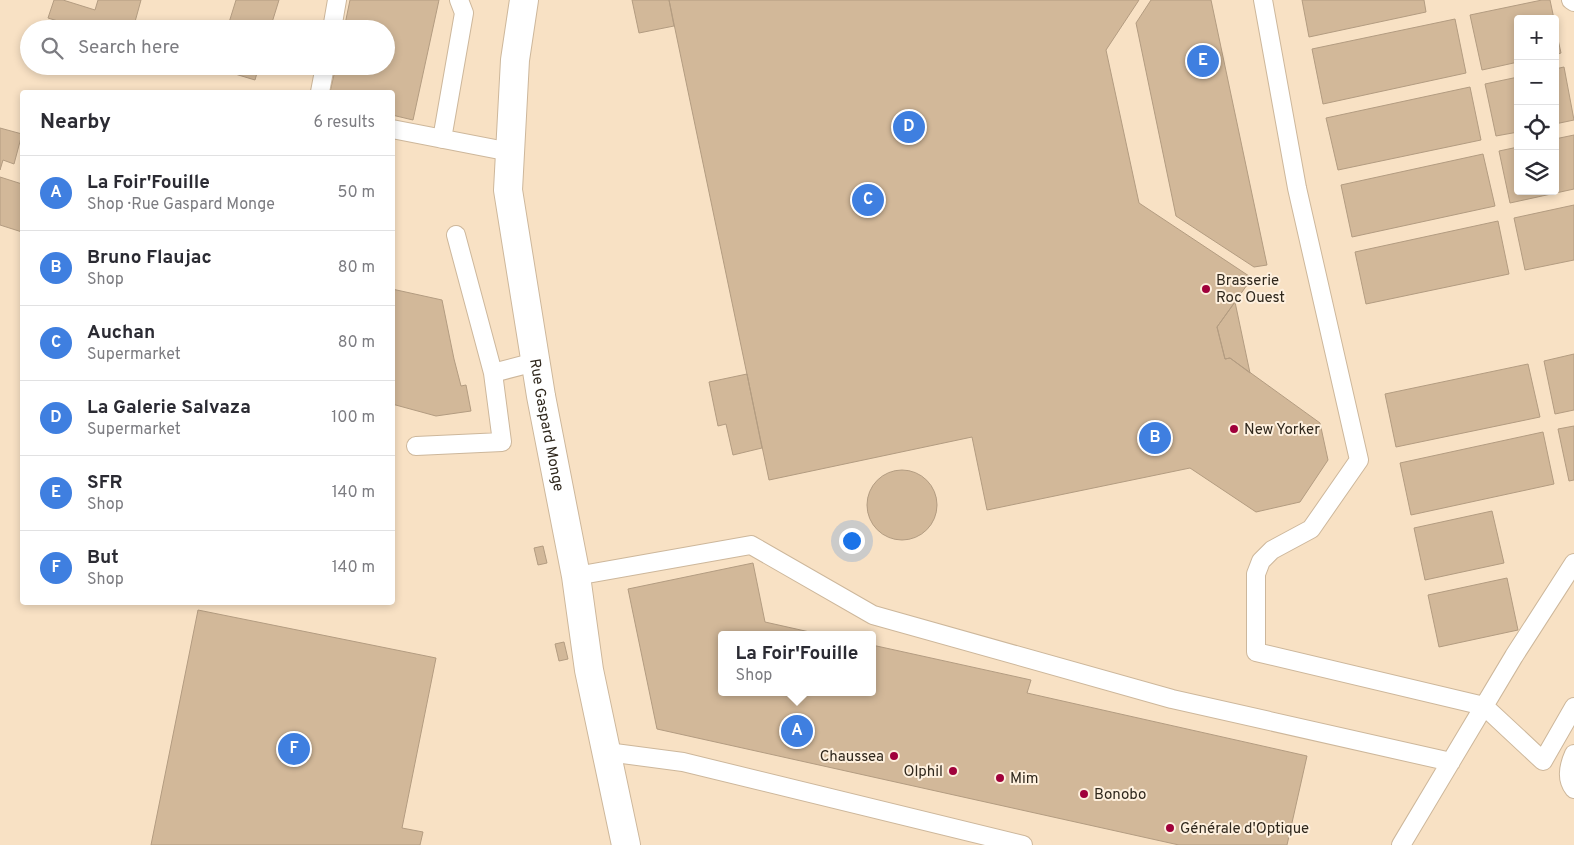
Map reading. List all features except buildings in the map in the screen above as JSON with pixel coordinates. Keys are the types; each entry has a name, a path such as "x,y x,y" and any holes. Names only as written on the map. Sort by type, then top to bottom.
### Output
{"street":[{"name":"Rue Gaspard Monge","path":"524,0 515,60 508,190 535,362 576,576 589,670 626,845"}],"lane":[{"path":"334,20 337,0"},
{"path":"442,138 464,12 458,0"},
{"path":"1263,0 1297,188 1359,460 1311,529 1272,550 1261,561 1256,574 1256,652 1484,706 1543,761 1574,708"},
{"path":"320,90 323,75"},
{"path":"395,130 510,152"},
{"path":"416,446 502,442 494,373 456,235"},
{"path":"494,373 535,362"},
{"path":"576,576 751,546 872,615 1172,699 1451,762"},
{"path":"1401,845 1514,656 1574,564"},
{"path":"607,752 683,762 1023,845"},
{"path":"1574,754 1569,767 1571,786 1574,789"}],"place":[{"name":"SFR","path":"1203,61"},
{"name":"La Galerie Salvaza","path":"909,127"},
{"name":"Auchan","path":"868,200"},
{"name":"Brasserie Roc Ouest","path":"1206,289"},
{"name":"New Yorker","path":"1234,429"},
{"name":"Bruno Flaujac","path":"1155,438"},
{"name":"La Foir'Fouille","path":"797,731"},
{"name":"But","path":"294,749"},
{"name":"Chaussea","path":"894,756"},
{"name":"Olphil","path":"953,771"},
{"name":"Mim","path":"1000,778"},
{"name":"Bonobo","path":"1084,794"},
{"name":"Générale d'Optique","path":"1170,828"}]}
